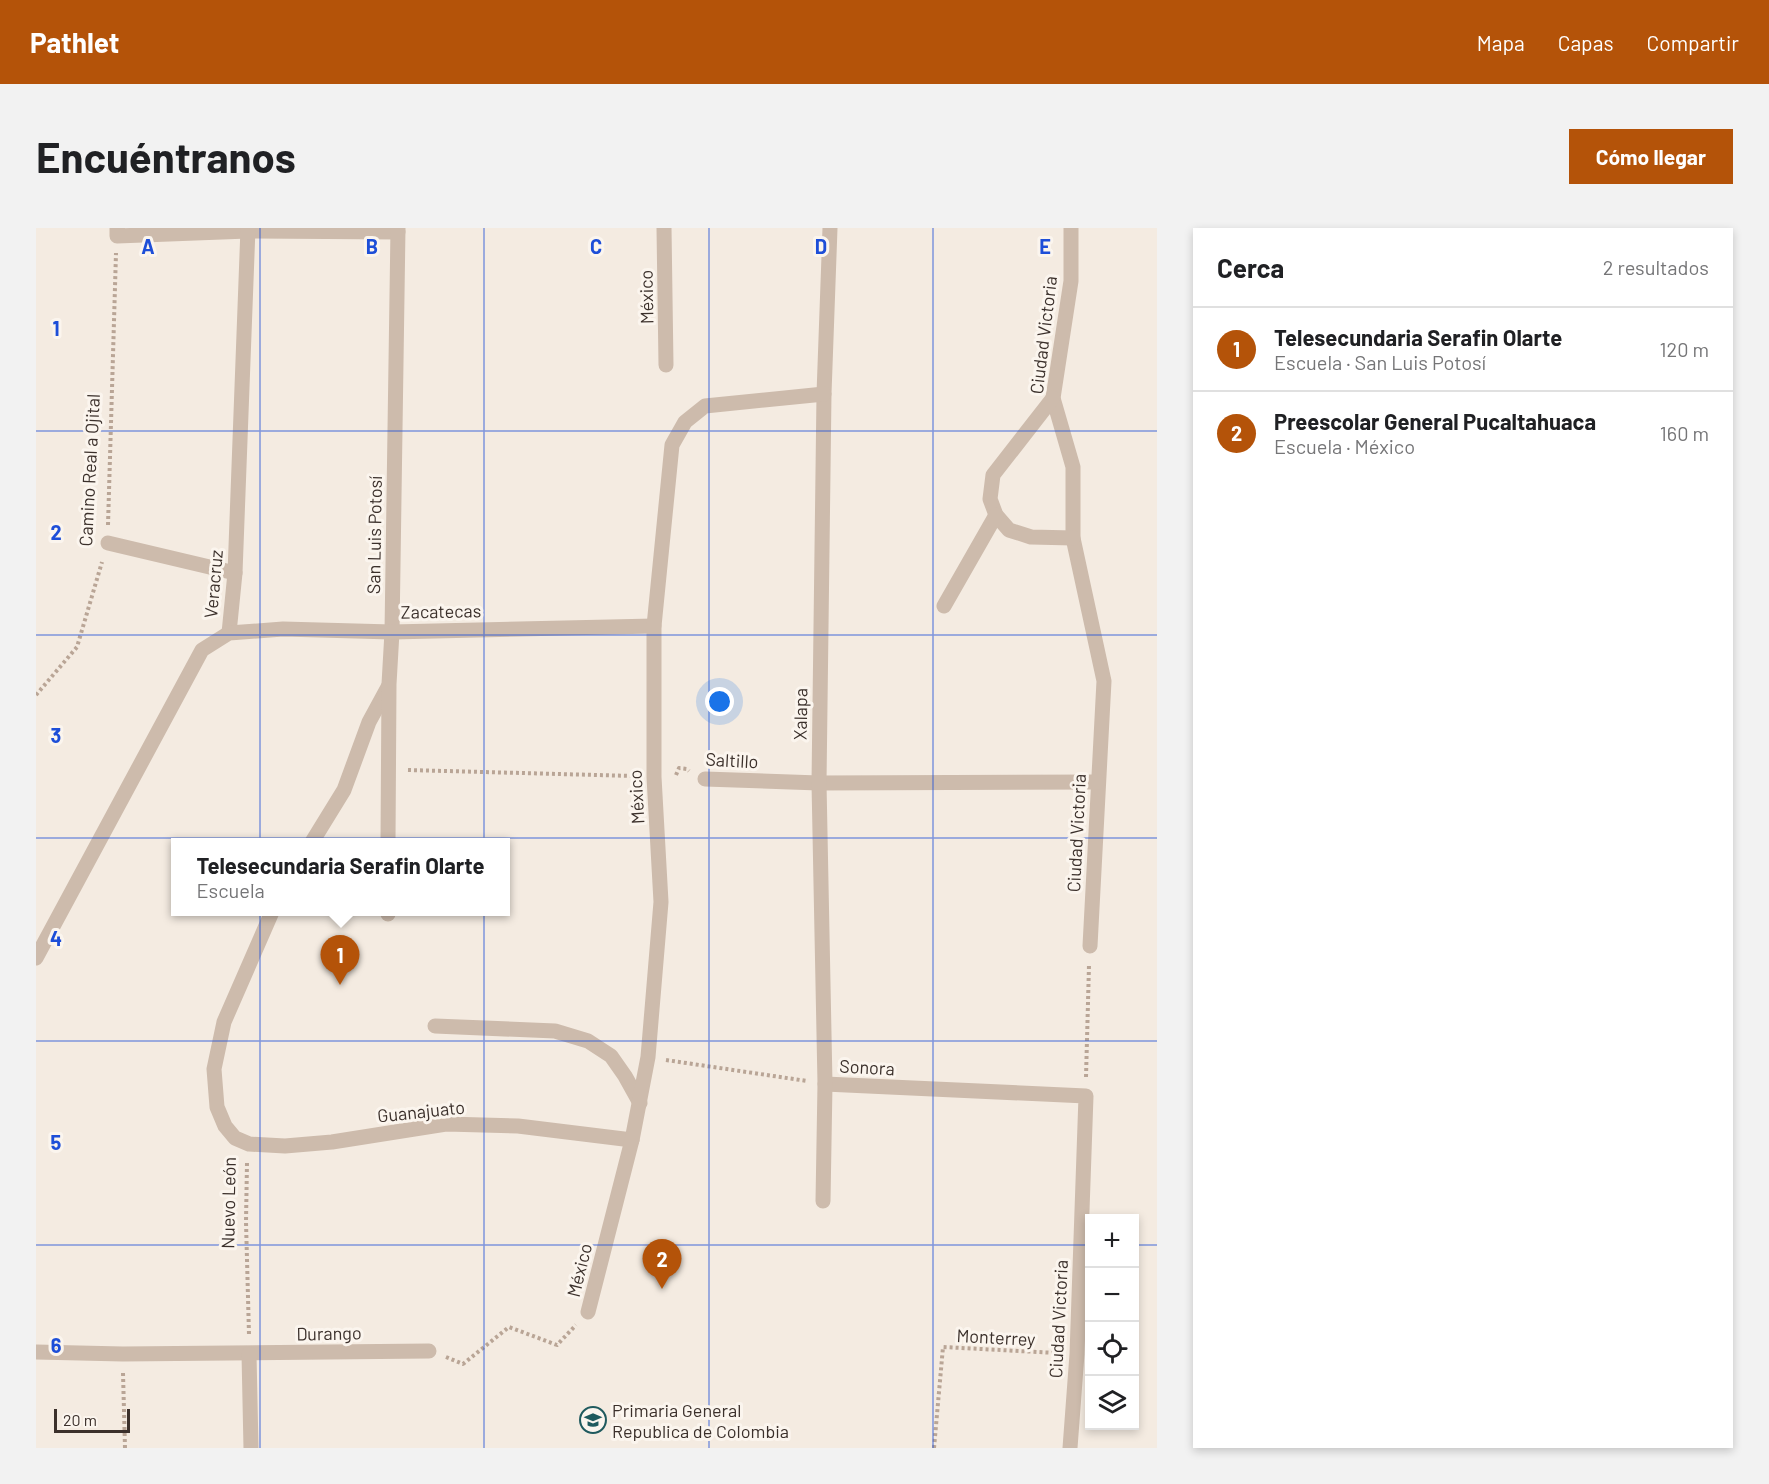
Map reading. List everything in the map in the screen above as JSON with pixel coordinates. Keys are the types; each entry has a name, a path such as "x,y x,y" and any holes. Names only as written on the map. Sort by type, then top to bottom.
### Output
{"street":[{"name":"México","path":"664,228 666,365"},
{"name":"Xalapa","path":"823,1201 825,1084 819,783 824,394 830,228"},
{"name":"Ciudad Victoria","path":"1071,228 1071,281 1053,399 1073,467 1073,538 1104,681 1090,946"},
{"name":"Veracruz","path":"36,958 202,650 229,633 235,573 248,230"},
{"path":"117,232 398,230"},
{"name":"San Luis Potosí","path":"388,838 398,230"},
{"name":"México","path":"588,1312 632,1140 648,1057 661,902 654,777 654,626 672,445 685,422 705,406 824,394"},
{"path":"1053,399 993,475 990,499 996,515 1009,530 1031,537 1073,538"},
{"path":"944,606 996,515"},
{"path":"108,543 235,573"},
{"name":"Zacatecas","path":"229,633 283,629 392,632 654,626"},
{"path":"315,838 344,790 369,722 389,684"},
{"name":"Saltillo","path":"705,779 819,783 1098,782"},
{"name":"Nuevo León","path":"249,1144 236,1138 225,1126 217,1107 214,1069 224,1022 270,916"},
{"path":"435,1026 555,1031 588,1041 611,1056 640,1103"},
{"name":"Sonora","path":"825,1084 1086,1096"},
{"name":"Ciudad Victoria","path":"1070,1448 1077,1354 1086,1096"},
{"name":"Guanajuato","path":"249,1144 285,1146 332,1142 446,1124 518,1126 632,1140"},
{"name":"Durango","path":"36,1352 249,1354 429,1351"},
{"path":"249,1354 251,1448"}],"path":[{"name":"Camino Real a Ojital","path":"36,695 77,646 108,543 117,232"},
{"name":"Saltillo","path":"675,781 679,768 687,769 696,778 705,779"},
{"path":"389,770 654,777"},
{"path":"1086,1096 1090,946"},
{"name":"Sonora","path":"648,1057 825,1084"},
{"name":"Nuevo León","path":"249,1144 246,1187 249,1354"},
{"path":"429,1351 463,1364 509,1327 557,1346 588,1312"},
{"name":"Monterrey","path":"934,1448 943,1347 1077,1354"},
{"path":"123,1354 125,1448"}],"place":[{"name":"Telesecundaria Serafin Olarte","path":"340,985"},
{"name":"Preescolar General Pucaltahuaca","path":"662,1289"},
{"name":"Primaria General Republica de Colombia","path":"593,1420"}]}
